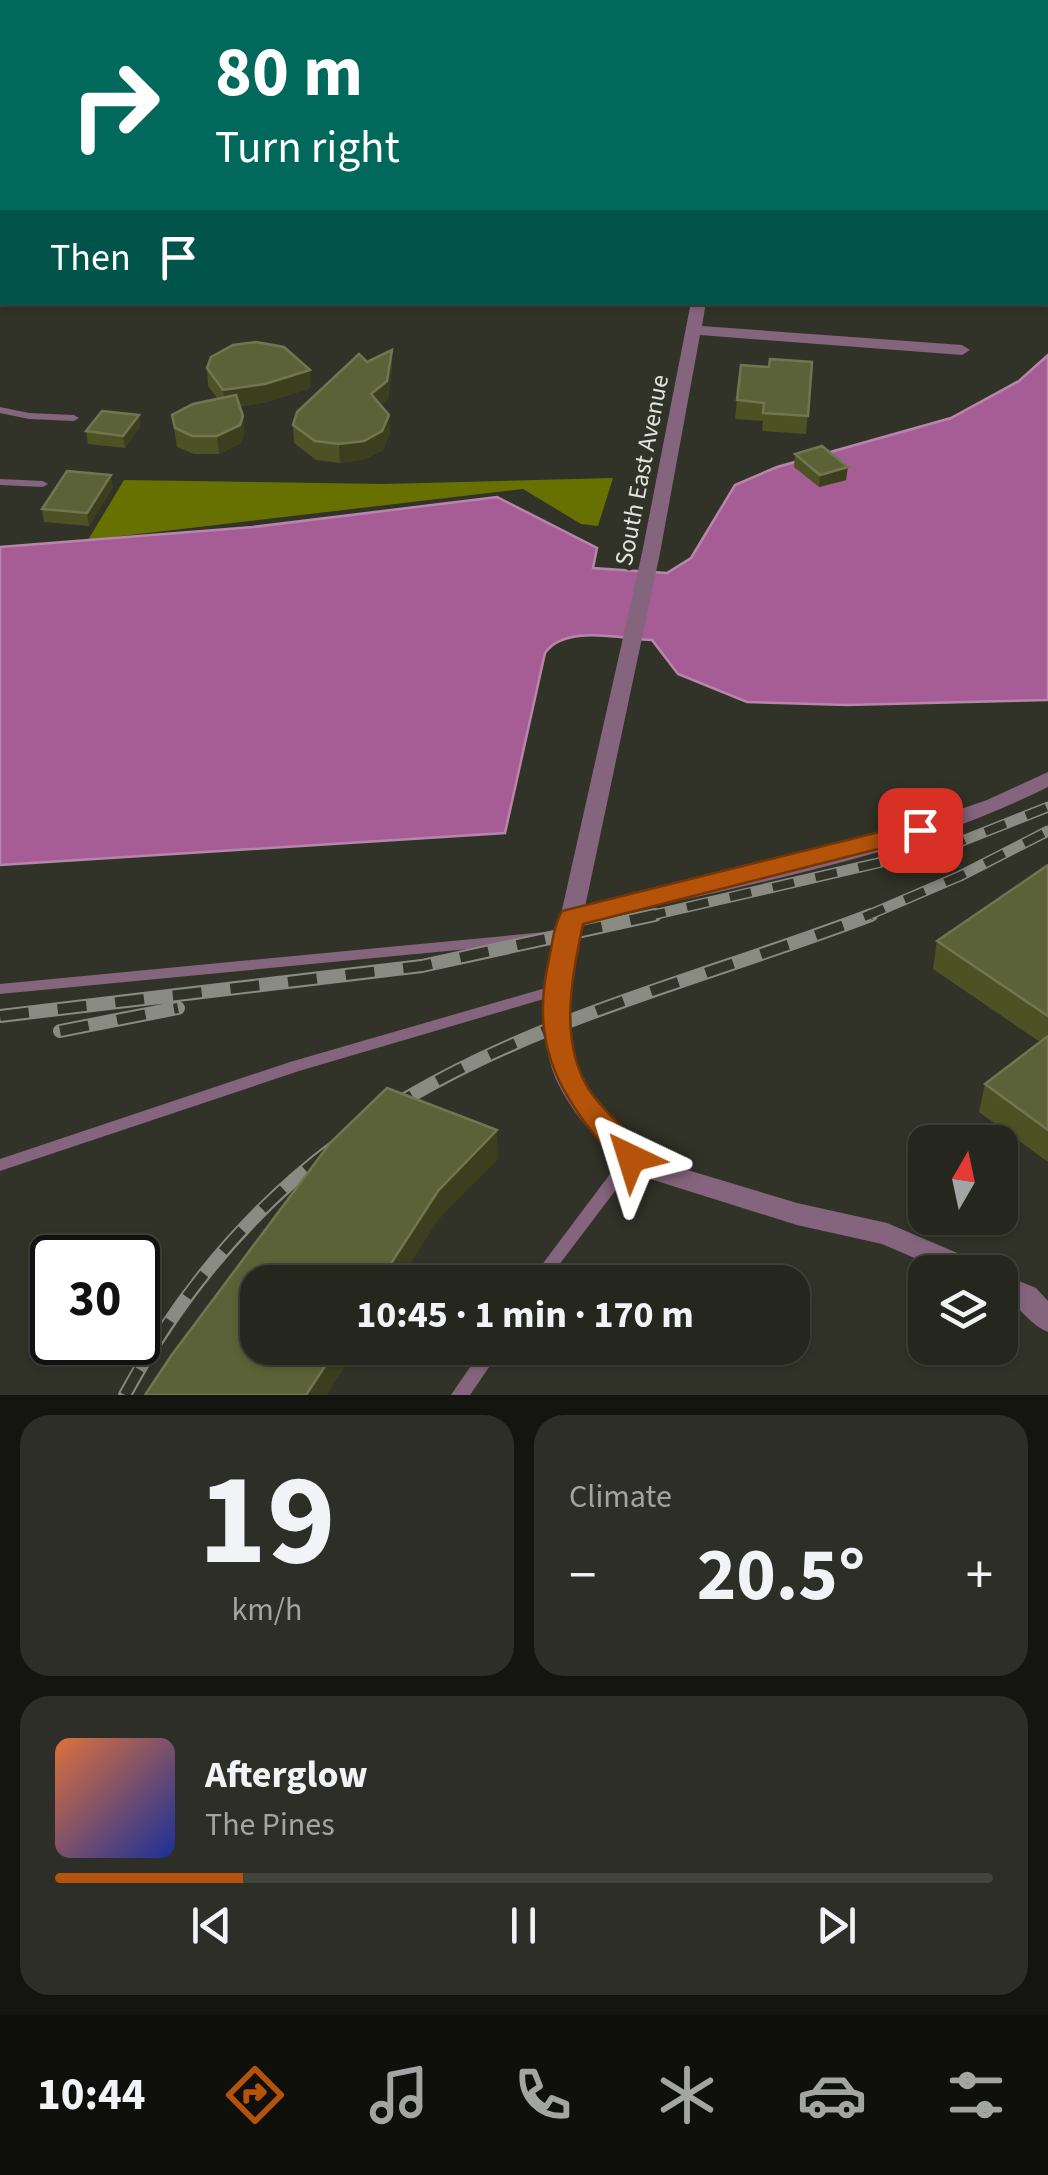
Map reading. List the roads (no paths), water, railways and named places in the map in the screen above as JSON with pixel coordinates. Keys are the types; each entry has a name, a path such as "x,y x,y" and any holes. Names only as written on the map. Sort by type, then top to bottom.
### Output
{"street":[{"name":"South East Avenue","path":"631,1158 580,1098 562,1062 556,990 651,553 698,305"},
{"path":"694,330 962,350"},
{"path":"569,926 896,838 1012,800 1048,780"},
{"path":"631,1158 654,1170 779,1209 887,1234 935,1255"},
{"path":"1018,1292 1048,1320"}],"lane":[{"path":"0,410 74,418"},
{"path":"0,482 43,484"},
{"path":"0,989 569,926"},
{"path":"0,1165 296,1066 556,990"},
{"path":"550,1265 631,1158"},
{"path":"460,1395 480,1365"}],"railway":[{"path":"644,917 947,847 1048,807"},
{"path":"864,917 960,876 1048,831"},
{"path":"0,1016 422,966 655,915"},
{"path":"387,1110 444,1077 562,1024 871,915"},
{"path":"60,1031 178,1008"},
{"path":"125,1395 168,1323 218,1258 274,1198 338,1144"}]}
